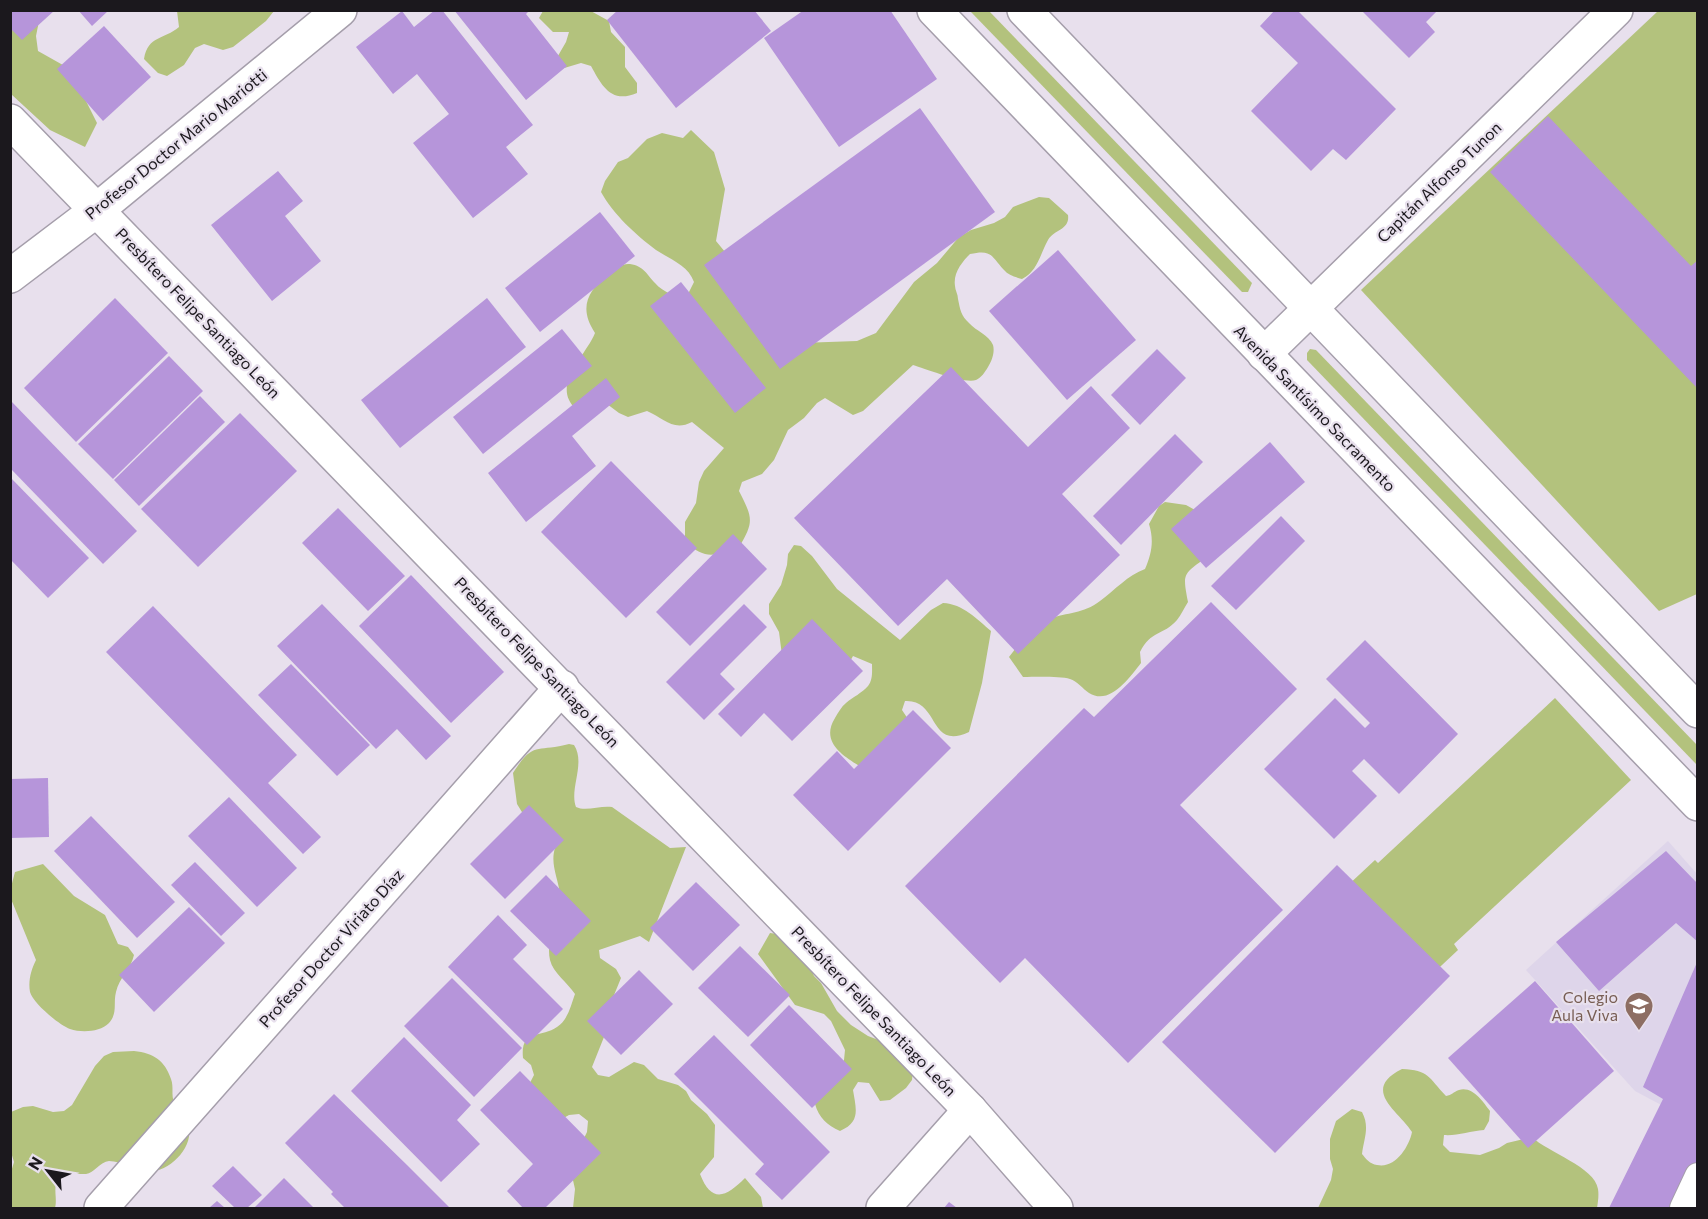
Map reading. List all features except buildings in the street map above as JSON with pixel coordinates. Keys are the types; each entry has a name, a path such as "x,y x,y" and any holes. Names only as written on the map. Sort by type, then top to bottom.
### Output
{"street":[{"name":"Profesor Doctor Mario Mariotti","path":"10,276 97,210 340,10"},
{"name":"Avenida Santísimo Sacramento","path":"934,10 1698,804"},
{"path":"1024,10 1698,711"},
{"name":"Capitán Alfonso Tunon","path":"1264,354 1616,10"},
{"name":"Presbítero Felipe Santiago León","path":"10,121 562,687 970,1110 1056,1209"},
{"name":"Profesor Doctor Viriato Díaz","path":"101,1209 562,687"},
{"path":"884,1209 970,1110"},
{"path":"1683,1209 1698,1176"}],"shaded area":[{"name":"Colegio Aula Viva","path":"1668,841 1697,874 1697,1124 1635,1091 1526,970"}],"green space":[{"path":"589,10 609,21 611,32 625,47 625,67 637,83 637,93 628,96 614,95 599,80 591,66 581,63 561,69 555,61 569,32 553,32 539,18 543,11"},
{"path":"11,11 39,21 36,36 38,51 70,69 97,123 85,147 50,130 11,94"},
{"path":"177,11 274,11 266,21 233,47 223,50 204,44 195,48 184,65 167,76 158,73 144,59 146,51 153,42 179,27"},
{"path":"970,11 989,11 1252,283 1248,292 1242,292"},
{"path":"1658,11 1697,11 1697,594 1659,611 1361,290"},
{"path":"691,130 714,152 725,189 716,241 800,343 857,341 876,333 914,282 937,263 959,237 1005,217 1013,207 1039,197 1049,198 1068,215 1067,224 1051,236 1032,272 1022,279 1008,273 990,255 983,252 970,254 959,268 955,277 955,286 961,312 972,326 989,338 993,345 992,359 981,376 976,380 963,380 913,365 863,411 853,415 825,398 817,403 804,418 788,430 774,460 762,474 742,482 739,491 750,519 748,531 739,547 711,555 699,552 685,542 685,522 696,503 699,482 704,471 724,448 692,422 685,425 674,425 647,411 628,417 603,401 576,409 569,400 567,390 572,371 595,333 587,315 588,300 596,286 609,273 624,264 635,265 670,294 689,292 694,282 688,271 656,250 633,231 618,216 601,192 605,181 618,162 628,158 647,139 662,133 683,138"},
{"path":"1310,349 1316,350 1697,745 1697,765 1307,360 1307,353"},
{"path":"1165,502 1186,505 1204,515 1204,559 1186,576 1188,602 1177,620 1148,640 1140,652 1141,663 1125,683 1104,696 1089,693 1070,679 1023,677 1009,657 1031,630 1049,619 1081,611 1094,605 1127,579 1145,569 1152,546 1149,524 1159,506"},
{"path":"794,545 801,546 812,556 837,589 900,640 931,610 943,603 963,609 991,631 982,683 969,732 956,736 947,735 940,730 924,708 916,703 905,701 902,710 908,719 861,767 841,753 832,741 831,727 843,706 870,684 872,664 853,656 838,683 784,671 779,632 769,614 769,604 781,585 788,554"},
{"path":"1555,698 1631,780 1454,944 1458,950 1281,1116 1197,1026 1375,860 1378,863"},
{"path":"574,745 578,760 574,792 576,807 584,809 612,807 670,848 686,847 649,942 640,936 599,950 600,958 616,969 621,978 612,1000 604,1037 592,1067 598,1075 609,1077 634,1062 644,1065 658,1079 678,1085 686,1091 691,1100 707,1114 715,1125 714,1157 700,1174 705,1184 715,1194 720,1194 726,1193 745,1178 761,1197 763,1208 573,1208 575,1189 570,1167 587,1132 588,1121 579,1114 569,1115 560,1120 520,1102 534,1075 531,1065 523,1058 525,1042 528,1038 561,1024 569,1012 575,994 554,969 550,960 551,935 560,902 554,865 555,848 525,817 517,804 513,773 531,752"},
{"path":"43,864 74,896 105,915 118,944 128,947 134,955 118,987 112,1019 101,1028 80,1031 65,1027 41,1007 30,992 30,976 36,960 11,899 11,887 15,872"},
{"path":"770,933 797,937 814,976 821,983 837,1011 851,1025 868,1036 897,1047 913,1070 912,1080 906,1088 890,1100 880,1101 869,1083 858,1082 853,1090 856,1109 854,1119 840,1131 824,1120 815,1104 844,1060 845,1050 831,1021 824,1014 795,1005 758,954"},
{"path":"134,1051 158,1059 169,1073 174,1102 187,1123 189,1133 185,1148 180,1155 160,1170 141,1170 109,1161 89,1173 65,1174 57,1181 55,1208 11,1208 11,1172 14,1162 11,1152 11,1112 33,1106 53,1112 64,1111 72,1105 95,1066 104,1056 113,1052"},
{"path":"1402,1069 1423,1073 1446,1096 1459,1090 1469,1090 1490,1111 1489,1121 1484,1130 1444,1135 1443,1145 1450,1152 1480,1155 1507,1143 1532,1137 1589,1174 1598,1189 1597,1208 1318,1208 1331,1180 1333,1169 1330,1159 1330,1139 1336,1121 1352,1109 1362,1112 1364,1117 1366,1133 1362,1154 1372,1164 1390,1164 1400,1156 1408,1144 1412,1132 1383,1093 1384,1085 1390,1077"}],"place":[{"name":"Colegio Aula Viva","path":"1639,1032"}]}
